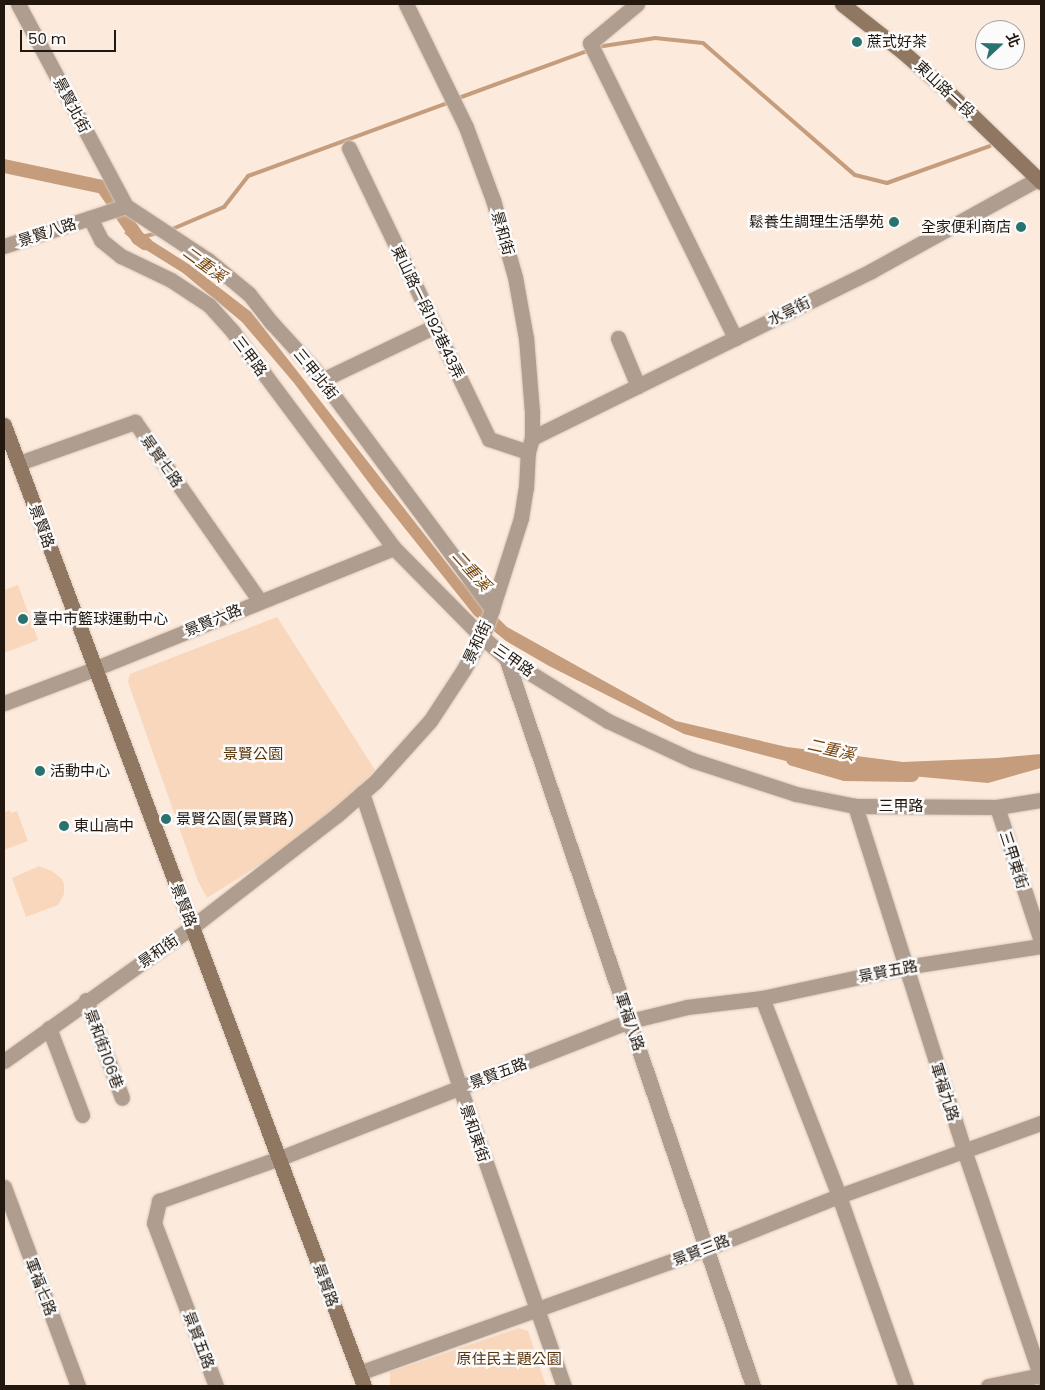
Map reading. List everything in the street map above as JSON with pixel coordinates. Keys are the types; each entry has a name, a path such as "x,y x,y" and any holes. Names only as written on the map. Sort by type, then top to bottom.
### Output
{"street":[{"name":"景賢北街","path":"18,4 126,206"},
{"name":"景和街","path":"4,1061 86,1000 192,927 337,816 362,793 430,720 464,670 482,636 521,518 526,488 532,412 526,338 515,277 493,200 466,127 406,4"},
{"path":"637,4 590,43 735,338"},
{"name":"東山路一段","path":"842,4 945,88 1040,179"},
{"name":"東山路一段192巷43弄","path":"349,148 489,439 530,445"},
{"name":"水景街","path":"530,445 638,386 871,271 1040,179"},
{"path":"90,218 126,206"},
{"name":"三甲北街","path":"126,206 208,260 249,294 322,380 492,609"},
{"name":"景賢八路","path":"4,246 90,218"},
{"name":"三甲路","path":"90,218 101,240 121,256 171,280 209,305 233,332 394,548 482,636 506,658 608,721 692,760 796,794 856,806 997,807 1041,800"},
{"path":"322,380 435,326"},
{"path":"618,338 638,386"},
{"name":"景賢七路","path":"19,463 135,422 260,601"},
{"name":"景賢路","path":"4,425 94,669 280,1158 361,1380"},
{"name":"景賢六路","path":"4,703 94,669 394,548"},
{"name":"軍福八路","path":"506,658 708,1248 753,1386"},
{"name":"景和東街","path":"362,793 460,1088 564,1386"},
{"name":"軍福九路","path":"856,806 964,1150 1041,1376"},
{"name":"三甲東街","path":"997,807 1041,941"},
{"name":"景賢五路","path":"216,1386 154,1223 159,1201 280,1158 630,1021 687,1007 762,998 905,967 1041,946"},
{"path":"762,998 839,1196 906,1386"},
{"name":"景和街106巷","path":"86,1000 122,1098"},
{"path":"49,1028 82,1115"},
{"name":"景賢三路","path":"361,1380 537,1310 708,1248 839,1196 1041,1123"},
{"name":"軍福七路","path":"4,1187 78,1386"},
{"path":"988,1386 1041,1376"}],"green space":[{"path":"18,585 38,640 4,653 4,590"},
{"name":"景賢公園","path":"277,617 375,770 345,801 275,855 207,898 198,881 128,682 130,674"},
{"path":"9,810 11,813 17,811 28,841 4,850 4,813"},
{"path":"39,866 52,871 62,879 64,894 58,905 26,917 12,878"},
{"name":"原住民主題公園","path":"519,1328 528,1331 546,1386 390,1386 390,1372"}],"shaded area":[{"name":"二重溪","path":"136,226 146,237 190,265 251,312 460,580 507,627 676,721 787,747 903,762 1041,754 1041,768 988,783 900,775 786,761 684,734 549,666 506,641 474,615 375,491 294,383 242,322 183,273 138,245 124,233"}],"waterway":[{"path":"597,47 655,38 703,43 855,175 887,183 990,146"},
{"path":"456,99 590,50"},
{"path":"170,230 224,207 248,176 450,102"},
{"name":"二重溪","path":"4,166 103,187 138,238 145,243"},
{"path":"141,237 158,233"},
{"name":"二重溪","path":"793,759 845,774 912,775"}],"place":[{"name":"蔗式好茶","path":"857,42"},
{"name":"鬆養生調理生活學苑","path":"894,222"},
{"name":"全家便利商店","path":"1021,227"},
{"name":"臺中市籃球運動中心","path":"23,619"},
{"name":"活動中心","path":"40,771"},
{"name":"景賢公園(景賢路)","path":"166,819"},
{"name":"東山高中","path":"64,826"}]}
